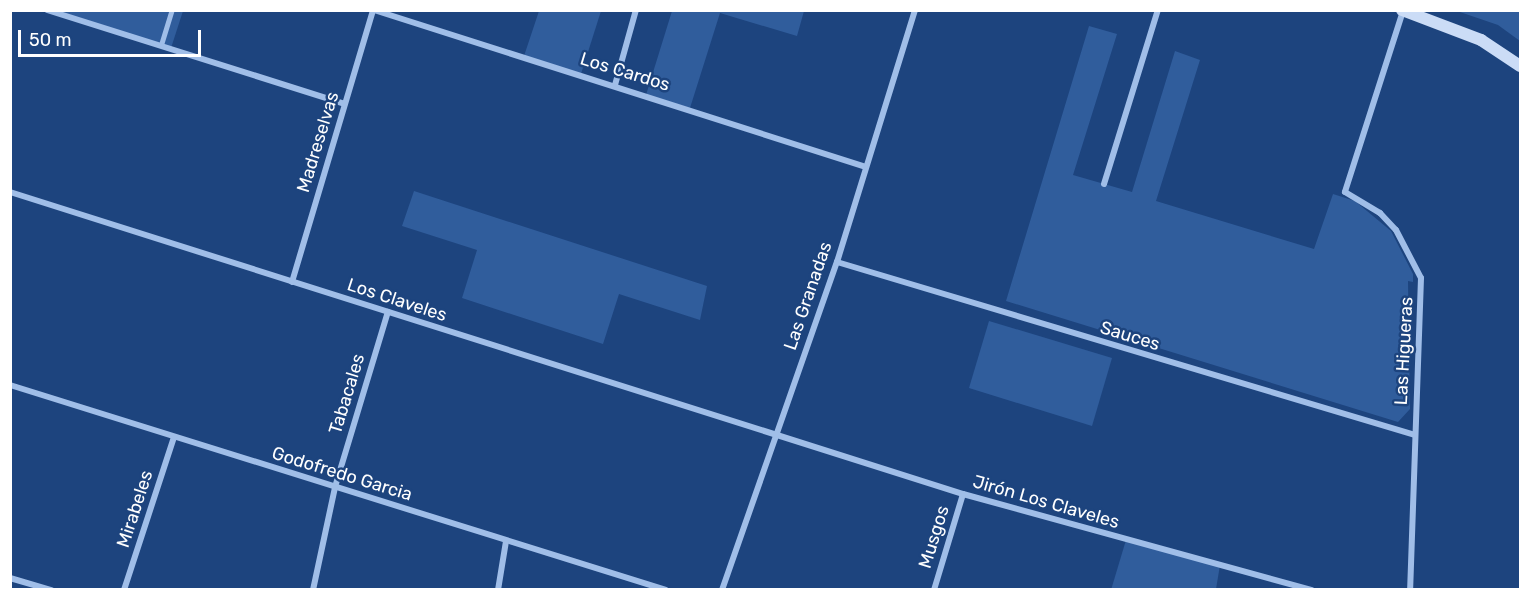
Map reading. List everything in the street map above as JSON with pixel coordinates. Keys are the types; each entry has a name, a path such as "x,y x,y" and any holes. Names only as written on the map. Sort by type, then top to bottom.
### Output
{"street":[{"path":"47,10 345,104"},
{"name":"Los Cardos","path":"374,10 615,85 866,167"},
{"name":"Madreselvas","path":"292,282 374,10"},
{"path":"615,85 636,10"},
{"name":"Las Granadas","path":"722,590 837,262 915,10"},
{"path":"1104,184 1158,10"},
{"path":"1402,10 1481,40 1521,66"},
{"name":"Las Higueras","path":"1402,10 1345,192 1380,213 1396,230 1420,278 1410,590"},
{"name":"Los Claveles","path":"10,192 776,435"},
{"name":"Sauces","path":"837,262 1415,435"},
{"name":"Tabacales","path":"312,590 335,487 388,312"},
{"name":"Godofredo Garcia","path":"10,385 666,590"},
{"name":"Jirón Los Claveles","path":"776,435 963,494 1312,590"},
{"name":"Mirabeles","path":"124,590 174,437"},
{"name":"Musgos","path":"934,590 963,494"},
{"path":"498,590 506,541"},
{"path":"10,578 51,590"}],"lane":[{"path":"161,45 172,10"}],"shaded area":[{"path":"47,11 183,11 171,48"},
{"path":"539,11 601,11 581,74 524,56"},
{"path":"672,11 804,11 797,36 720,13 690,108 646,95"},
{"path":"1457,11 1520,11 1520,41 1498,25"},
{"path":"1089,26 1117,34 1073,175 1132,192 1175,51 1200,60 1156,201 1314,249 1333,194 1355,201 1391,231 1413,274 1413,282 1408,281 1410,409 1398,422 1006,301"},
{"path":"414,191 707,286 700,320 619,294 603,344 462,298 477,250 402,226"},
{"path":"989,321 1112,358 1092,426 969,388"},
{"path":"1126,540 1220,565 1216,589 1111,590"}]}
